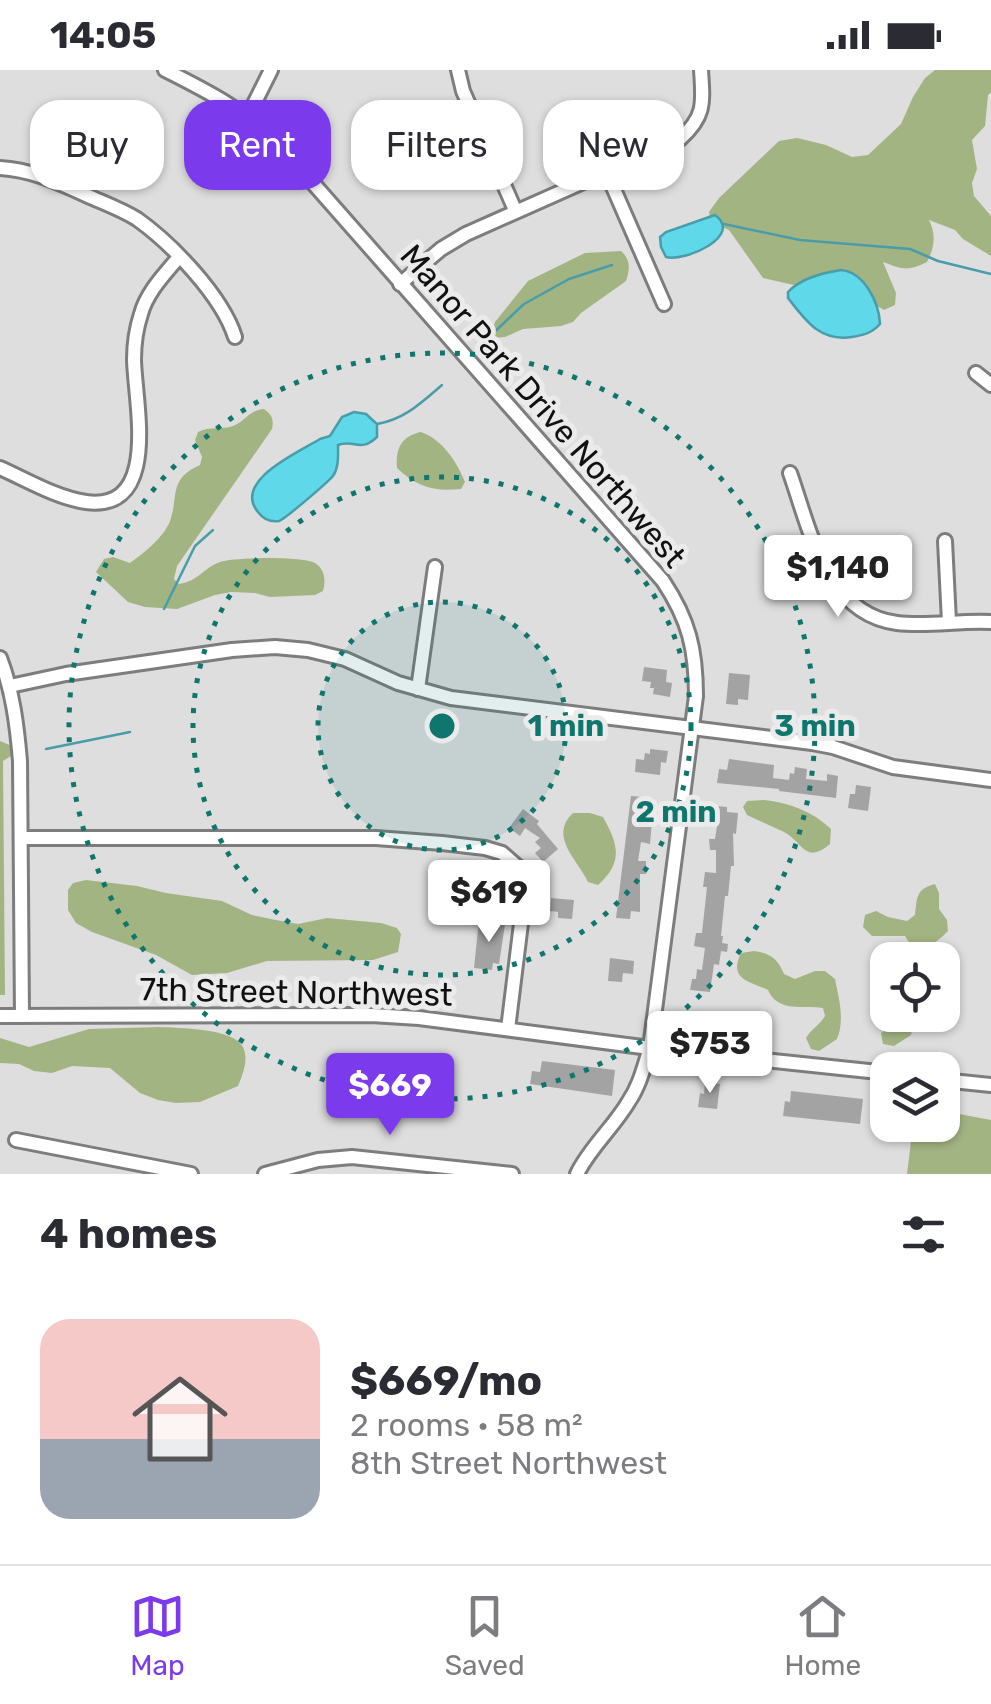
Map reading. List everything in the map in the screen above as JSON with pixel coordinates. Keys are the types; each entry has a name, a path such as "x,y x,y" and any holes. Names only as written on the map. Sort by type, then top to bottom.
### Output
{"street":[{"name":"Manor Park Drive Northwest","path":"165,70 223,100"},
{"path":"256,100 271,70"},
{"path":"458,70 463,91 515,210"},
{"path":"684,135 701,114 701,70"},
{"path":"0,168 34,172 133,216 219,302 236,336"},
{"name":"Manor Park Drive Northwest","path":"319,190 663,581 686,620 691,638 696,676 692,727 650,1048 629,1102 576,1174"},
{"path":"400,284 449,243 560,190"},
{"path":"615,190 664,304"},
{"path":"0,468 86,502 109,500 128,489 139,454 134,355 139,318 154,288 178,257"},
{"path":"976,374 991,385"},
{"path":"790,473 827,570 850,603 896,623 991,622"},
{"path":"944,541 949,622"},
{"path":"418,689 434,568"},
{"path":"10,686 66,674 276,646 345,659 450,698 812,743 893,766 991,780"},
{"path":"0,658 17,724 22,1016"},
{"path":"20,838 409,840 502,853 518,867 524,880 526,903 508,1029"},
{"name":"7th Street Northwest","path":"0,1016 371,1015 870,1072"},
{"path":"960,1082 991,1085"},
{"path":"16,1140 191,1174"},
{"path":"270,1173 318,1160 352,1157 512,1174"}],"green space":[{"path":"935,70 991,70 985,126 972,140 977,169 972,183 974,196 991,216 991,256 955,230 929,220 934,241 927,262 905,268 883,262 896,293 895,305 884,310 872,303 763,278 729,230 711,222 709,212 719,198 779,141 797,138 852,157 868,155 901,124 913,97"},
{"path":"621,251 629,265 626,281 573,322 523,329 495,338 495,322 528,281 585,253"},
{"path":"264,409 272,418 272,429 177,566 174,579 179,584 186,582 227,560 297,559 321,568 323,591 315,595 270,597 231,592 177,609 128,602 96,572 104,559 113,557 130,563 163,533 173,512 179,482 200,465 202,457 195,440 198,432 233,426"},
{"path":"421,432 436,440 453,459 465,482 461,489 426,487 397,468 401,444"},
{"path":"0,741 12,746 11,756 3,761 5,995 0,995"},
{"path":"764,800 816,817 831,829 830,844 809,852 784,832 747,815 743,807 747,801"},
{"path":"573,813 603,817 615,844 612,868 598,885 588,882 567,848 563,830"},
{"path":"86,880 222,901 252,915 298,924 327,918 381,923 397,928 401,934 398,952 373,960 267,961 227,973 192,975 156,955 76,923 68,910 68,890 73,883"},
{"path":"935,884 939,909 947,920 948,931 936,942 909,942 905,936 872,936 863,927 865,915 876,911 907,921 915,915 921,891"},
{"path":"754,951 773,958 784,974 795,979 825,971 835,979 841,1017 837,1039 819,1051 811,1049 806,1038 825,1016 823,1008 785,1005 739,974 741,953"},
{"path":"89,1029 205,1030 238,1041 245,1056 238,1086 200,1102 176,1103 140,1093 110,1068 72,1066 52,1073 0,1063 0,1038 29,1047"},
{"path":"912,1032 894,1046 883,1044 881,1033"},
{"path":"960,1114 991,1120 991,1174 907,1174 911,1142 960,1142"}],"water":[{"path":"715,215 722,223 722,231 709,246 686,255 666,257 660,237"},
{"path":"841,270 863,282 877,307 880,324 868,333 841,338 822,333 788,298 788,292 805,280"},
{"path":"354,412 366,414 377,424 377,437 362,445 338,445 336,469 329,480 279,521 262,517 252,500 261,479 284,460 330,436 342,417"}],"building":[{"path":"644,667 667,670 666,682 672,683 670,697 653,694 651,682 642,681"},
{"path":"729,673 750,675 748,700 738,699 738,705 726,704"},
{"path":"650,749 668,751 666,763 661,762 660,775 635,772 636,759 644,760"},
{"path":"729,759 774,765 773,778 789,780 795,767 807,769 806,779 827,781 827,774 838,776 836,798 717,783 719,769 727,770"},
{"path":"856,785 871,787 868,811 848,808"},
{"path":"631,796 654,798 650,844 641,842 638,861 646,861 646,874 640,874 640,912 631,911 630,919 616,918"},
{"path":"715,806 738,813 736,834 733,833 734,866 725,896 721,936 722,943 728,944 727,952 721,951 719,965 714,964 710,992 690,990 697,969 702,970 705,948 694,946 696,933 702,933 705,872 716,873 716,850 710,850 709,839 715,839"},
{"path":"523,809 539,821 537,824 558,849 543,862 535,853 541,848 535,842 540,838 525,828 520,836 509,828"},
{"path":"551,898 574,900 572,919 558,918 558,912 550,911"},
{"path":"479,920 505,924 499,964 493,963 492,970 474,968"},
{"path":"610,958 634,961 633,974 623,973 622,982 608,981"},
{"path":"542,1061 615,1070 612,1096 530,1084 532,1071 540,1072"},
{"path":"705,1082 720,1084 717,1109 698,1107"},
{"path":"791,1091 863,1099 860,1124 783,1116"}],"waterway":[{"path":"724,224 800,240 910,249 938,261 991,274"},
{"path":"489,337 524,304 569,279 612,265"},
{"path":"377,424 404,414 442,385"},
{"path":"164,609 195,546 213,530"},
{"path":"46,749 130,732"}]}
